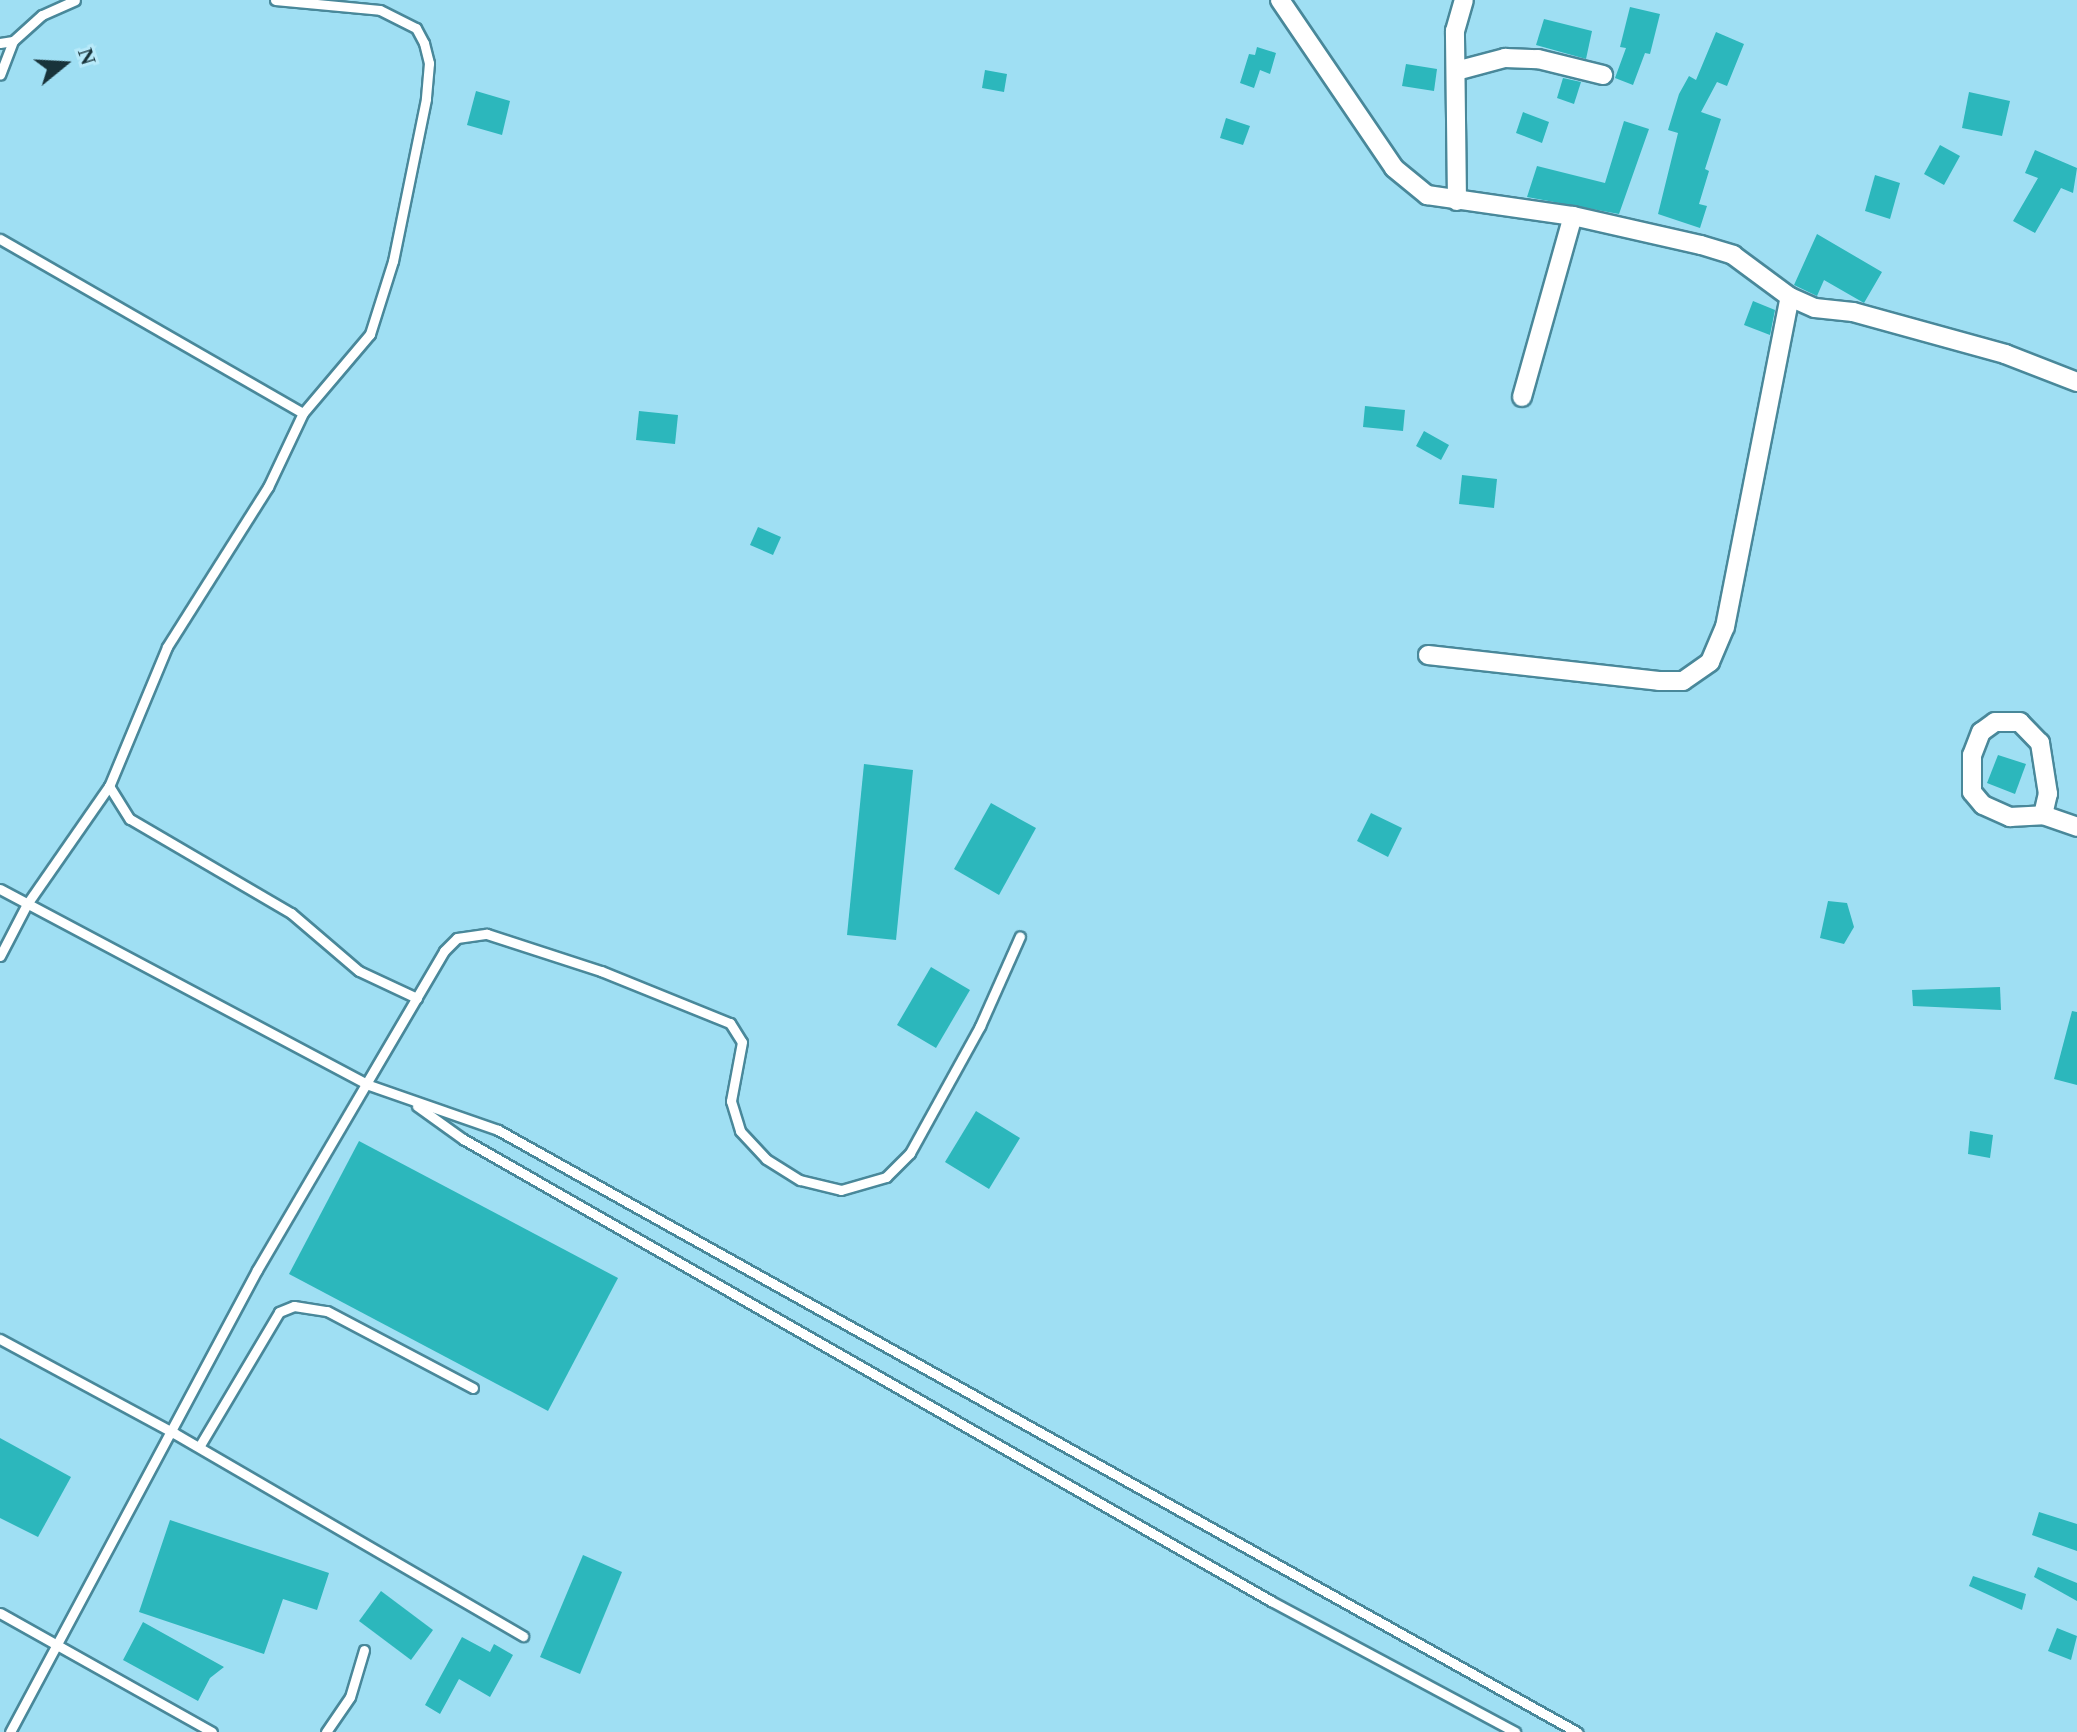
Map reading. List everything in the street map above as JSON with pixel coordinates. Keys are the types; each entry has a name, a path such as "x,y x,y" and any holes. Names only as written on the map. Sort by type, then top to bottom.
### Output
{"street":[{"path":"1280,0 1394,168 1427,195 1573,216 1733,255 1790,297 2005,354 2077,382"},
{"path":"1457,201 1455,31 1464,0"},
{"path":"1456,71 1505,58 1577,64 1603,75"},
{"path":"1522,397 1573,216"},
{"path":"1428,655 1659,681 1683,681 1710,662 1725,627 1790,297"},
{"path":"2043,815 2048,794 2040,743 2020,722 1995,722 1981,732 1972,755 1972,792 1983,805 2010,817 2043,815 2077,827"}],"lane":[{"path":"0,75 13,41 42,15 75,0"},
{"path":"0,956 27,904 109,786 167,647 268,487 303,413 355,356 380,313 426,99 429,63 416,28 400,15 275,0"},
{"path":"0,43 13,41"},
{"path":"0,239 303,413"},
{"path":"109,786 130,819 291,913 359,971 417,998"},
{"path":"0,889 366,1084 415,1104 498,1130 1577,1732"},
{"path":"10,1732 174,1433 257,1270 444,951 457,938 487,934 701,1009 730,1023 742,1042 733,1117 750,1144 800,1180 841,1190 886,1177 910,1153 980,1026 1020,936"},
{"path":"415,1104 463,1139 1271,1601 1515,1732"},
{"path":"199,1447 279,1312 294,1306 327,1311 473,1388"},
{"path":"0,1339 199,1447 523,1636"},
{"path":"0,1613 212,1732"},
{"path":"326,1732 350,1697 364,1650"}],"building":[{"path":"1630,7 1660,14 1650,54 1645,53 1633,85 1615,78 1626,48 1620,47"},
{"path":"1544,19 1592,31 1586,59 1536,45"},
{"path":"1716,32 1744,44 1727,86 1717,82 1701,112 1721,119 1705,169 1709,171 1699,204 1707,206 1700,228 1658,214 1678,133 1668,130 1679,94 1689,76 1696,80"},
{"path":"1257,47 1276,53 1270,74 1260,70 1254,88 1240,83 1249,54 1255,55"},
{"path":"1406,64 1437,69 1434,91 1402,86"},
{"path":"985,70 1007,74 1004,92 982,88"},
{"path":"1563,78 1581,82 1574,104 1557,98"},
{"path":"476,91 510,101 502,135 467,125"},
{"path":"1969,92 2010,101 2002,136 1962,128"},
{"path":"1523,112 1549,122 1542,143 1516,133"},
{"path":"1226,118 1250,126 1243,145 1220,138"},
{"path":"1624,121 1649,129 1619,214 1527,197 1537,166 1605,183"},
{"path":"1940,145 1960,156 1944,185 1924,174"},
{"path":"2035,150 2077,168 2073,193 2061,188 2035,233 2013,221 2038,178 2025,173"},
{"path":"1875,175 1900,183 1890,219 1865,211"},
{"path":"1817,234 1882,272 1864,303 1824,280 1817,296 1794,285"},
{"path":"1753,301 1775,310 1770,335 1744,325"},
{"path":"1365,406 1405,410 1403,431 1363,427"},
{"path":"639,411 678,415 675,444 636,440"},
{"path":"1424,431 1449,445 1441,460 1416,446"},
{"path":"1462,475 1497,479 1494,508 1459,504"},
{"path":"758,527 781,537 773,555 750,545"},
{"path":"1998,755 2026,764 2015,794 1987,783"},
{"path":"864,764 913,770 896,940 847,935"},
{"path":"991,803 1036,828 999,895 954,869"},
{"path":"1371,813 1402,828 1388,857 1357,841"},
{"path":"1828,901 1847,903 1854,927 1844,944 1820,938"},
{"path":"931,967 970,990 936,1048 897,1025"},
{"path":"2000,987 2001,1010 1913,1006 1912,990"},
{"path":"2072,1011 2077,1012 2077,1085 2054,1079"},
{"path":"976,1111 1020,1138 989,1189 945,1162"},
{"path":"1970,1131 1993,1135 1990,1158 1968,1154"},
{"path":"359,1141 618,1278 548,1411 289,1274"},
{"path":"0,1438 71,1477 38,1537 0,1518"},
{"path":"2039,1512 2077,1524 2077,1551 2032,1535"},
{"path":"170,1520 329,1573 317,1610 283,1599 264,1654 139,1612"},
{"path":"583,1555 622,1572 580,1674 540,1657"},
{"path":"2038,1567 2077,1583 2077,1601 2034,1577"},
{"path":"1973,1576 2026,1594 2022,1610 1969,1586"},
{"path":"381,1591 433,1630 411,1660 359,1621"},
{"path":"143,1622 224,1667 210,1678 198,1701 123,1660"},
{"path":"2057,1628 2077,1636 2071,1660 2048,1651"},
{"path":"462,1637 490,1652 494,1644 513,1655 490,1697 459,1679 440,1714 425,1705"}]}
